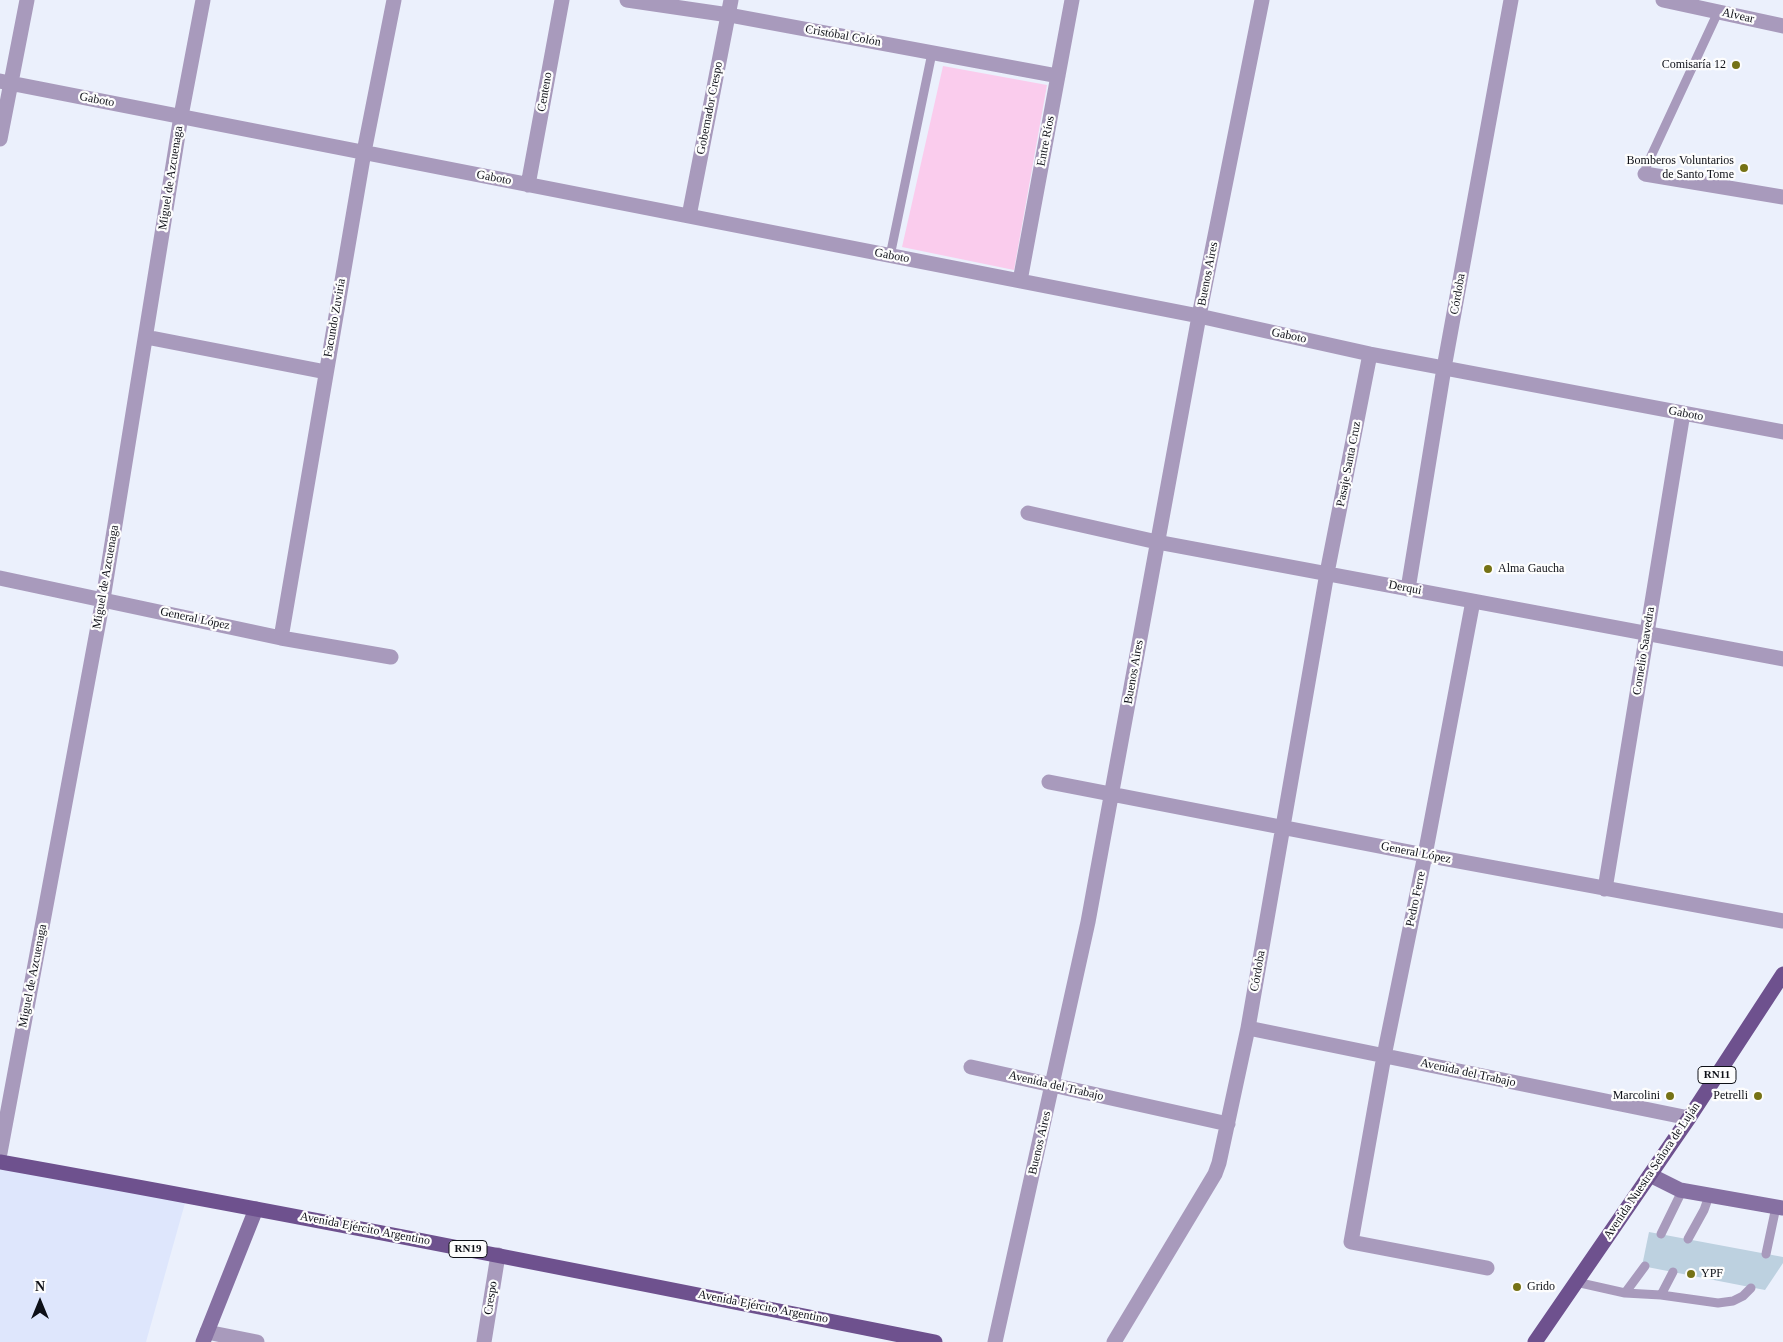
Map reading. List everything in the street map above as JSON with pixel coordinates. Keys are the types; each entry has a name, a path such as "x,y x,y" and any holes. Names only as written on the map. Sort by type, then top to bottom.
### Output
{"main road":[{"name":"Avenida Nuestra Señora de Luján","path":"1535,1342 1689,1118 1783,974"},
{"name":"Avenida Ejército Argentino","path":"0,1162 498,1255 935,1342"}],"street":[{"path":"0,138 6,82 26,0"},
{"name":"Miguel de Azcuenaga","path":"0,1153 103,599 181,116 203,0"},
{"name":"Facundo Zuviría","path":"280,638 364,152 394,0"},
{"name":"Centeno","path":"528,185 562,0"},
{"name":"Cristóbal Colón","path":"627,0 730,8 932,53 1058,76"},
{"name":"Entre Ríos","path":"1020,281 1072,0"},
{"name":"Buenos Aires","path":"995,1342 1088,922 1199,316 1262,0"},
{"name":"Córdoba","path":"1408,589 1444,368 1512,0"},
{"name":"Alvear","path":"1663,0 1783,26"},
{"name":"Gobernador Crespo","path":"690,216 730,8"},
{"name":"Gaboto","path":"6,82 1199,316 1370,354 1783,432"},
{"path":"1645,170 1783,198"},
{"path":"146,337 326,372"},
{"name":"Pasaje Santa Cruz","path":"1327,574 1370,354"},
{"name":"Cornelio Saavedra","path":"1605,889 1683,414"},
{"name":"Derqui","path":"1028,513 1157,542 1783,659"},
{"name":"Córdoba","path":"1114,1342 1215,1174 1219,1163 1248,1028 1327,574"},
{"name":"General López","path":"0,578 280,638 391,658"},
{"name":"Pedro Ferre","path":"1473,601 1425,855 1384,1056 1351,1242 1487,1268"},
{"name":"General López","path":"1049,782 1425,855 1783,921"},
{"name":"Avenida del Trabajo","path":"1248,1028 1689,1118"},
{"name":"Avenida del Trabajo","path":"971,1067 1228,1124"},
{"path":"1650,1175 1682,1191 1780,1208"},
{"path":"256,1209 205,1337 257,1342"},
{"name":"Crespo","path":"484,1342 498,1255"}],"lane":[{"path":"1645,170 1718,12"},
{"path":"890,256 932,53"},
{"path":"1661,1234 1682,1191"},
{"path":"1688,1239 1704,1210 1709,1196"},
{"path":"1766,1254 1780,1208"},
{"path":"1625,1294 1645,1266"},
{"path":"1661,1295 1673,1272"},
{"path":"1576,1282 1625,1294 1661,1295 1718,1302 1733,1301 1743,1296 1751,1288"}],"shaded area":[{"path":"943,66 1047,85 1014,270 902,247"},
{"path":"0,1162 187,1196 146,1342 0,1342"}],"building":[{"path":"1649,1232 1783,1257 1783,1263 1765,1290 1642,1266"}],"place":[{"name":"Comisaría 12","path":"1736,65"},
{"name":"Bomberos Voluntarios de Santo Tome","path":"1744,168"},
{"name":"Alma Gaucha","path":"1488,569"},
{"name":"Marcolini","path":"1670,1096"},
{"name":"Petrelli","path":"1758,1096"},
{"name":"YPF","path":"1691,1274"},
{"name":"Grido","path":"1517,1287"}]}
